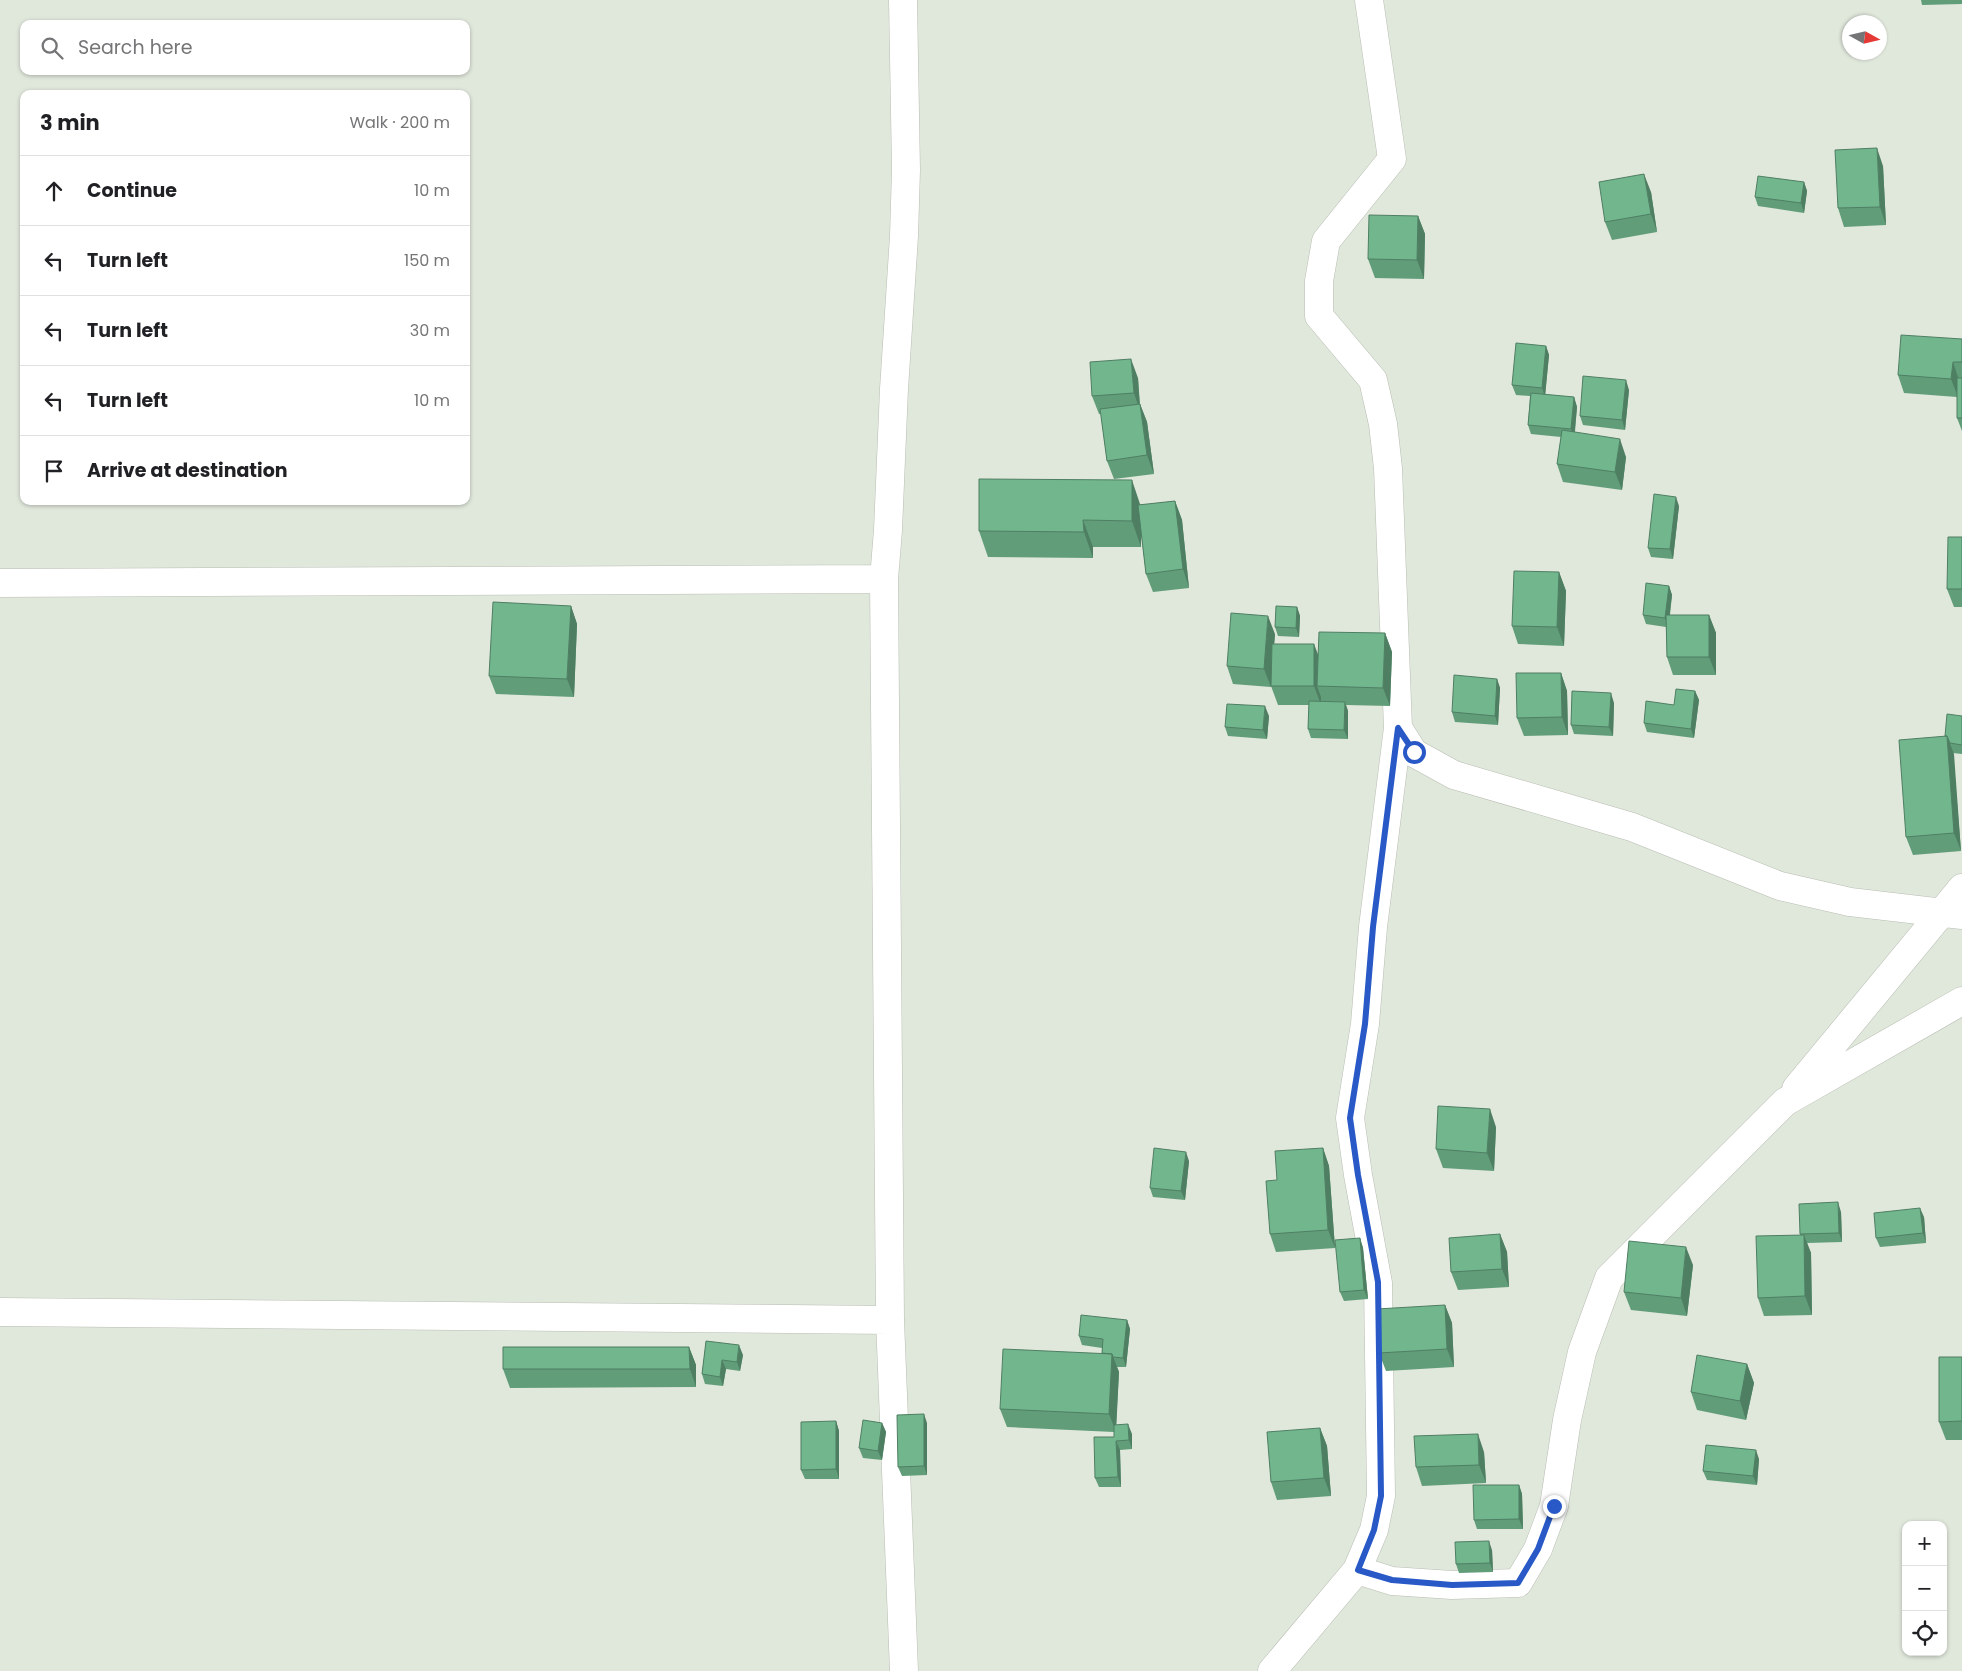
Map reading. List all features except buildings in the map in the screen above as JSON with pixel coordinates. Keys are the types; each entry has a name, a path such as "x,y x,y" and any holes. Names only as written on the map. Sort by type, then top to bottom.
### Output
{"street":[{"path":"903,0 906,170 904,236 884,579 890,1320 904,1671"},
{"path":"1272,1671 1358,1570 1374,1530 1381,1496 1378,1282 1358,1175 1350,1118 1365,1024 1373,927 1398,728 1388,468 1383,424 1373,380 1319,316 1319,281 1326,241 1392,159 1369,0"},
{"path":"0,583 884,579"},
{"path":"1398,728 1414,752 1454,775 1632,827 1780,886 1850,902 1952,914"},
{"path":"1358,1570 1401,1581 1452,1585 1518,1583 1538,1549 1554,1506 1567,1420 1582,1352 1609,1278 1784,1102 1952,914 1962,888"},
{"path":"1784,1102 1962,1001"},
{"path":"0,1312 890,1320"}],"route":[{"path":"1414,752 1398,728 1373,927 1365,1024 1350,1118 1358,1175 1378,1282 1381,1496 1374,1530 1358,1570 1392,1580 1452,1585 1518,1583 1538,1549 1554,1506"}]}
